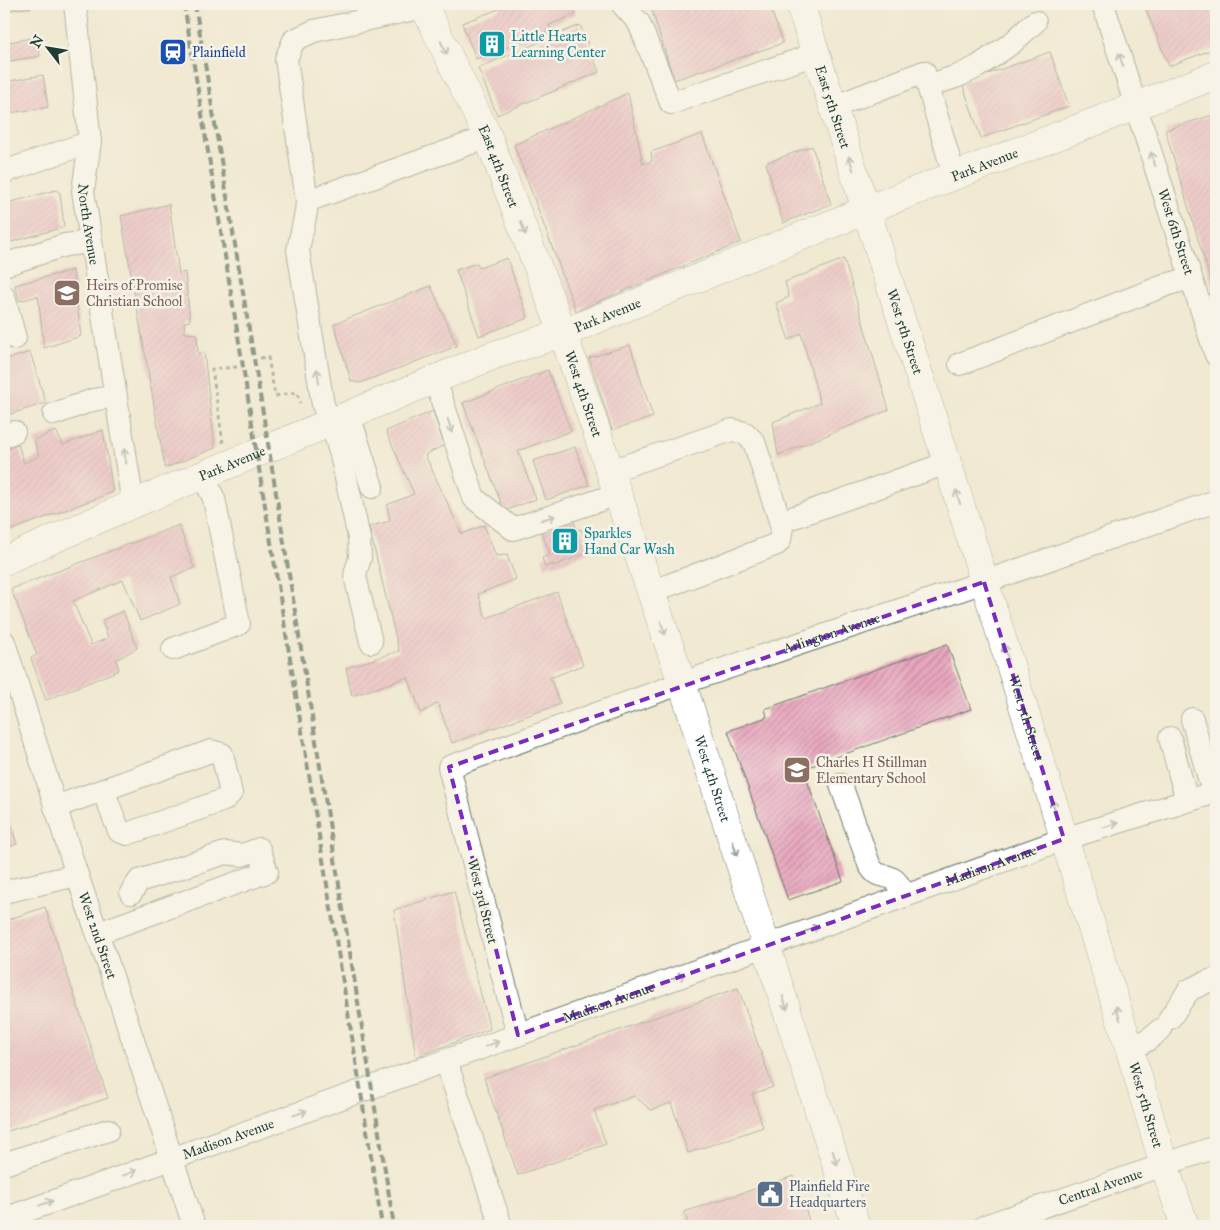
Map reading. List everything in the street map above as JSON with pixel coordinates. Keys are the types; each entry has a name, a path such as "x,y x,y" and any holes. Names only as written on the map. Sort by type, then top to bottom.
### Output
{"main road":[{"name":"East 5th Street","path":"800,4 866,210"},
{"name":"East 4th Street","path":"426,5 488,137 563,333"},
{"name":"Park Avenue","path":"4,561 133,504 494,355 563,333 866,210 1216,75"},
{"name":"West 5th Street","path":"866,210 947,463 1184,1226"},
{"name":"West 4th Street","path":"563,333 682,683 856,1226"}],"street":[{"name":"North Avenue","path":"76,4 90,142 84,191 133,504"},
{"path":"622,4 639,23 671,103 816,54"},
{"name":"West 6th Street","path":"1103,4 1216,355"},
{"path":"371,642 356,576 360,558 359,538 341,455 323,405 298,250 307,201 286,59 294,40 314,31 426,5"},
{"path":"928,86 958,76 977,67 1012,43 1035,22"},
{"path":"833,107 924,72 954,176"},
{"path":"307,201 488,137"},
{"path":"4,172 90,142"},
{"path":"4,265 65,245 92,242"},
{"path":"960,364 1169,284 1191,278"},
{"path":"4,297 14,338"},
{"path":"435,379 474,498 513,529 732,430 745,433 754,442 782,527 778,544 651,592"},
{"path":"54,414 93,400 116,396"},
{"path":"329,423 372,487"},
{"path":"780,522 947,463"},
{"path":"173,649 239,624 214,499 214,471"},
{"name":"Arlington Avenue","path":"449,767 682,683 984,582 1216,501"},
{"name":"West 2nd Street","path":"4,642 76,875 98,933 194,1226"},
{"path":"1192,719 1215,792"},
{"path":"1170,738 1187,800"},
{"path":"55,807 103,790 211,752 222,754 231,793 224,800 127,834 119,831 103,790"},
{"name":"West 3rd Street","path":"449,767 518,1035"},
{"path":"840,785 872,871 879,876 888,876 894,880 905,896"},
{"name":"Madison Avenue","path":"4,1219 1064,839 1215,792"},
{"path":"98,933 141,918 267,872 259,849 242,855 231,866 144,894 131,893 141,918"},
{"path":"4,892 76,875"},
{"path":"1130,1050 1149,1039 1165,1024 1188,990 1216,980"},
{"path":"446,1061 501,1226"},
{"path":"4,1164 108,1130"},
{"name":"Central Avenue","path":"986,1226 1216,1147"}],"path":[{"path":"260,358 268,357 275,396 297,392 329,423"},
{"path":"214,471 212,369 237,367"}],"highlighted area":[{"path":"984,582 1064,839 518,1035 449,767"}],"building":[{"path":"4,4 31,4 32,7 4,11"},
{"name":"Little Hearts Learning Center","path":"512,4 572,4 576,14 549,25 551,30 476,59 462,23"},
{"path":"650,4 769,4 783,43 674,80"},
{"path":"1162,4 1216,4 1216,48 1169,66 1146,10"},
{"path":"580,25 599,72 497,115 478,68"},
{"path":"37,37 40,56 4,62 4,43"},
{"path":"1050,52 1069,106 981,138 962,83"},
{"path":"43,75 48,107 4,114 4,82"},
{"path":"628,93 643,164 652,161 651,152 702,134 741,242 576,311 514,145"},
{"path":"1216,114 1216,298 1165,130"},
{"path":"812,146 831,204 783,223 766,163"},
{"path":"56,190 60,193 64,227 4,244 4,204"},
{"path":"169,204 179,274 185,272 190,321 184,322 185,333 197,334 198,354 204,352 215,448 165,468 121,216"},
{"path":"507,258 528,318 479,336 456,270 477,263 479,268"},
{"path":"844,259 889,410 778,455 773,422 820,403 801,333 789,340 776,303 789,297 785,282"},
{"path":"73,270 81,336 44,348 38,296 19,301 15,285"},
{"path":"431,286 457,346 360,383 351,381 334,324"},
{"path":"630,345 653,417 612,430 589,358"},
{"path":"30,352 46,403 4,416 4,360"},
{"path":"548,370 571,431 518,451 536,499 504,511 463,403"},
{"path":"433,411 444,445 425,455 462,534 484,525 496,556 507,555 516,579 478,594 486,618 557,592 583,665 550,678 560,704 452,743 438,703 421,713 408,677 352,696 346,668 399,651 369,527 390,521 387,505 414,494 386,431"},
{"path":"103,430 113,492 4,533 4,451 18,444 24,463 39,456 34,440 56,431 63,445"},
{"path":"575,447 589,485 546,500 533,461"},
{"name":"Sparkles Hand Car Wash","path":"573,519 577,530 581,529 589,552 553,566 553,564 545,567 542,558 550,554 541,531"},
{"path":"179,525 194,568 171,577 180,604 140,621 123,580 73,601 91,645 108,638 102,620 123,611 137,648 116,660 119,670 46,700 31,658 37,655 11,589"},
{"path":"947,644 971,709 803,769 843,881 788,900 728,731 767,717 765,709"},
{"path":"4,805 17,844 4,849"},
{"path":"454,891 490,1029 416,1057 394,910"},
{"path":"45,907 108,1098 5,1132 4,921"},
{"path":"738,988 773,1087 752,1094 763,1127 688,1153 671,1103 651,1110 634,1096 594,1110 606,1144 518,1175 484,1078"},
{"name":"Plainfield Fire Headquarters","path":"794,1176 811,1226 689,1226 684,1212"}],"railway":[{"path":"184,4 382,1226"},
{"path":"195,4 394,1226"}],"place":[{"name":"Little Hearts Learning Center","path":"492,44"},
{"name":"Plainfield","path":"173,52"},
{"name":"Heirs of Promise Christian School","path":"67,293"},
{"name":"Sparkles Hand Car Wash","path":"565,541"},
{"name":"Charles H Stillman Elementary School","path":"797,770"},
{"name":"Plainfield Fire Headquarters","path":"770,1194"}]}
